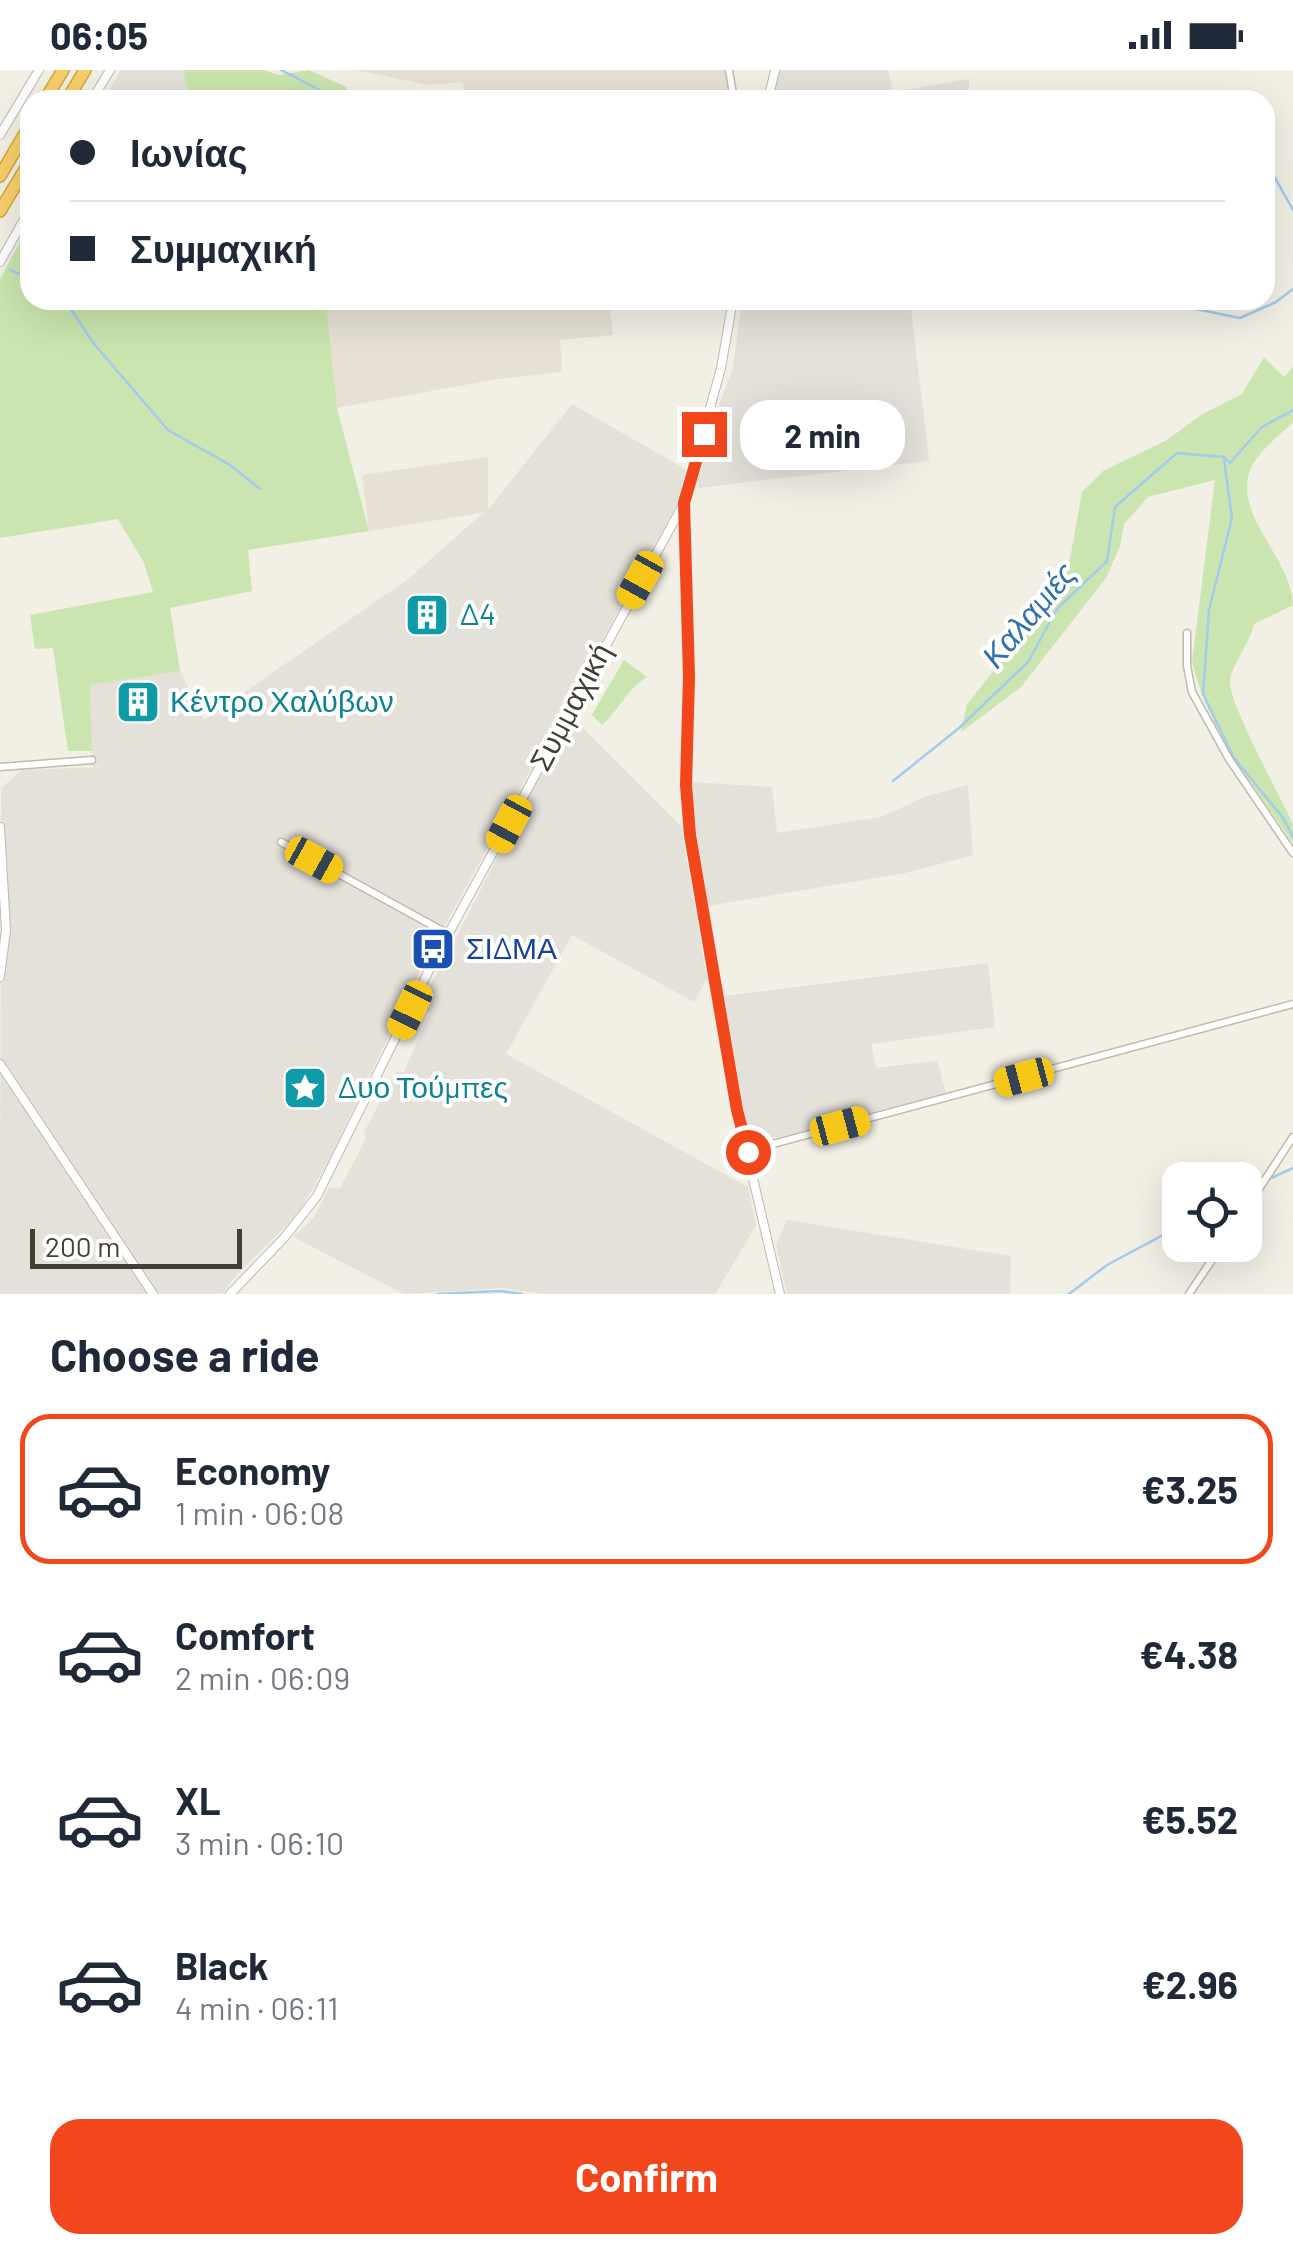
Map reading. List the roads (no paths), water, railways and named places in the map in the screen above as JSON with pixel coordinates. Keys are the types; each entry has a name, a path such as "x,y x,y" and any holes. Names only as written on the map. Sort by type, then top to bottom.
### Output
{"highway":[{"path":"0,176 20,143"},
{"path":"0,212 20,178"}],"street":[{"path":"0,135 20,102"},
{"path":"0,262 20,227"},
{"name":"Συμμαχική","path":"230,1294 284,1238 317,1196 448,934 684,503 721,368 731,310"},
{"path":"684,503 689,676 686,785 690,835 737,1110 780,1294"},
{"path":"672,521 684,526"},
{"path":"1188,634 1187,666 1192,692 1229,759 1293,852"},
{"path":"0,767 92,760"},
{"path":"0,827 6,939 0,977"},
{"path":"281,842 448,934"},
{"path":"748,1152 1293,1004"},
{"path":"0,1064 153,1294"},
{"path":"1262,1184 1293,1137"},
{"path":"1188,1294 1210,1262"}],"waterway":[{"path":"281,70 320,90"},
{"path":"1275,178 1293,210"},
{"path":"10,270 20,274"},
{"path":"1275,302 1293,289"},
{"path":"72,310 94,344 168,430 230,465 260,489"},
{"path":"1201,310 1240,318 1258,310"},
{"name":"Καλαμιές","path":"893,781 959,728 1028,662 1057,609 1107,561 1115,507 1177,453 1224,457 1230,463 1262,427 1293,410"},
{"name":"Καλαμιές","path":"1224,459 1232,518 1209,610 1203,694 1234,758 1284,819 1293,837"},
{"name":"Καλαμιές","path":"1269,1179 1293,1168"},
{"name":"Καλαμιές","path":"1069,1294 1107,1265 1162,1236"},
{"path":"438,1294 522,1294"}],"place":[{"name":"Δ4","path":"427,615"},
{"name":"Κέντρο Χαλύβων","path":"138,702"},
{"name":"ΣΙΔΜΑ","path":"433,949"},
{"name":"Δυο Τούμπες","path":"305,1088"}]}
